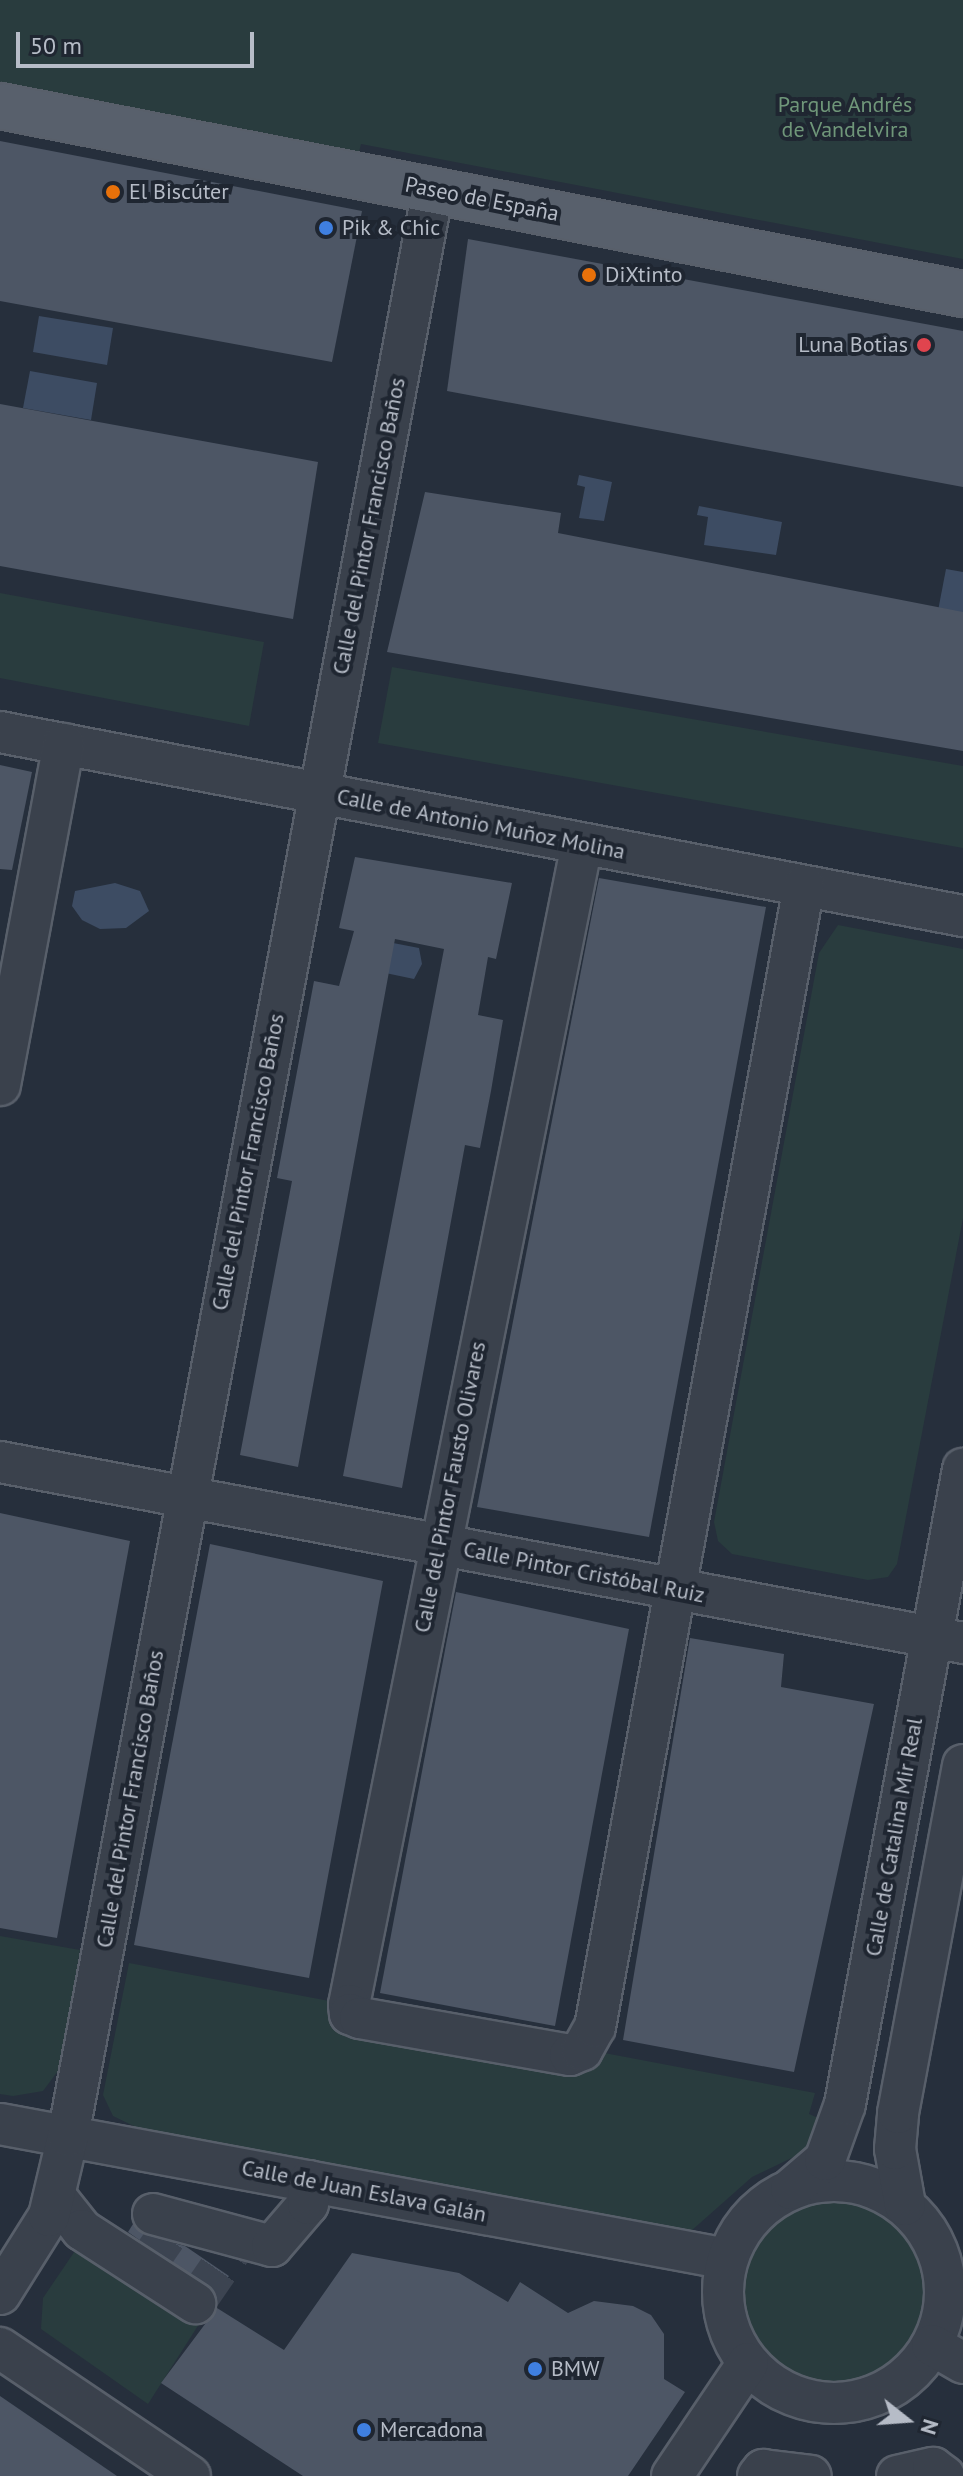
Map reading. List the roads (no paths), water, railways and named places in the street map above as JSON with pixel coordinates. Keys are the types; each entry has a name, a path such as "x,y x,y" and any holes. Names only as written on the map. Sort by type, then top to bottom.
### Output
{"main road":[{"name":"Paseo de España","path":"0,106 963,294"}],"street":[{"name":"Calle del Pintor Francisco Baños","path":"0,2294 55,2196 68,2136 184,1496 433,189"},
{"name":"Calle de Antonio Muñoz Molina","path":"0,732 963,916"},
{"path":"0,1085 64,744"},
{"name":"Calle del Pintor Fausto Olivares","path":"582,844 437,1544 349,2005 350,2014 570,2055 590,2040 676,1589"},
{"path":"676,1589 804,886"},
{"name":"Calle Pintor Cristóbal Ruiz","path":"0,1462 947,1640"},
{"name":"Calle de Catalina Mir Real","path":"791,2189 825,2160 845,2104 947,1640 963,1469"},
{"path":"905,2205 895,2149 898,2113 963,1765"},
{"name":"Calle de Juan Eslava Galán","path":"0,2124 727,2259"},
{"path":"153,2214 272,2246 308,2204 309,2181"},
{"path":"815,2182 862,2183 905,2205 923,2224 944,2270 942,2321 948,2354 892,2387 845,2403 797,2397 748,2363 725,2314 727,2259 752,2217 791,2189 815,2182"},
{"path":"55,2196 82,2230 195,2303"},
{"path":"0,2348 190,2476"},
{"path":"672,2476 748,2363"},
{"path":"897,2476 933,2468 944,2476"},
{"path":"758,2476 763,2470 811,2476"}],"water":[{"path":"39,316 113,328 107,365 33,352"},
{"path":"30,371 97,383 91,420 23,408"},
{"path":"579,475 612,482 604,521 579,518 585,487 577,485"},
{"path":"699,506 782,522 776,555 704,545 708,517 697,515"},
{"path":"946,569 963,572 963,620 937,616"},
{"path":"115,883 140,891 149,911 126,928 100,929 82,920 72,906 75,891"},
{"path":"362,937 419,948 422,964 414,979 357,967"}],"tunnel":[{"path":"143,2270 177,2221"},
{"path":"195,2303 240,2238"}],"place":[{"name":"El Biscúter","path":"113,192"},
{"name":"Pik & Chic","path":"326,228"},
{"name":"DiXtinto","path":"589,275"},
{"name":"Luna Botias","path":"924,345"},
{"name":"BMW","path":"535,2369"},
{"name":"Mercadona","path":"364,2430"}],"park label":[{"name":"Parque Andrés de Vandelvira","path":"845,116"}]}
